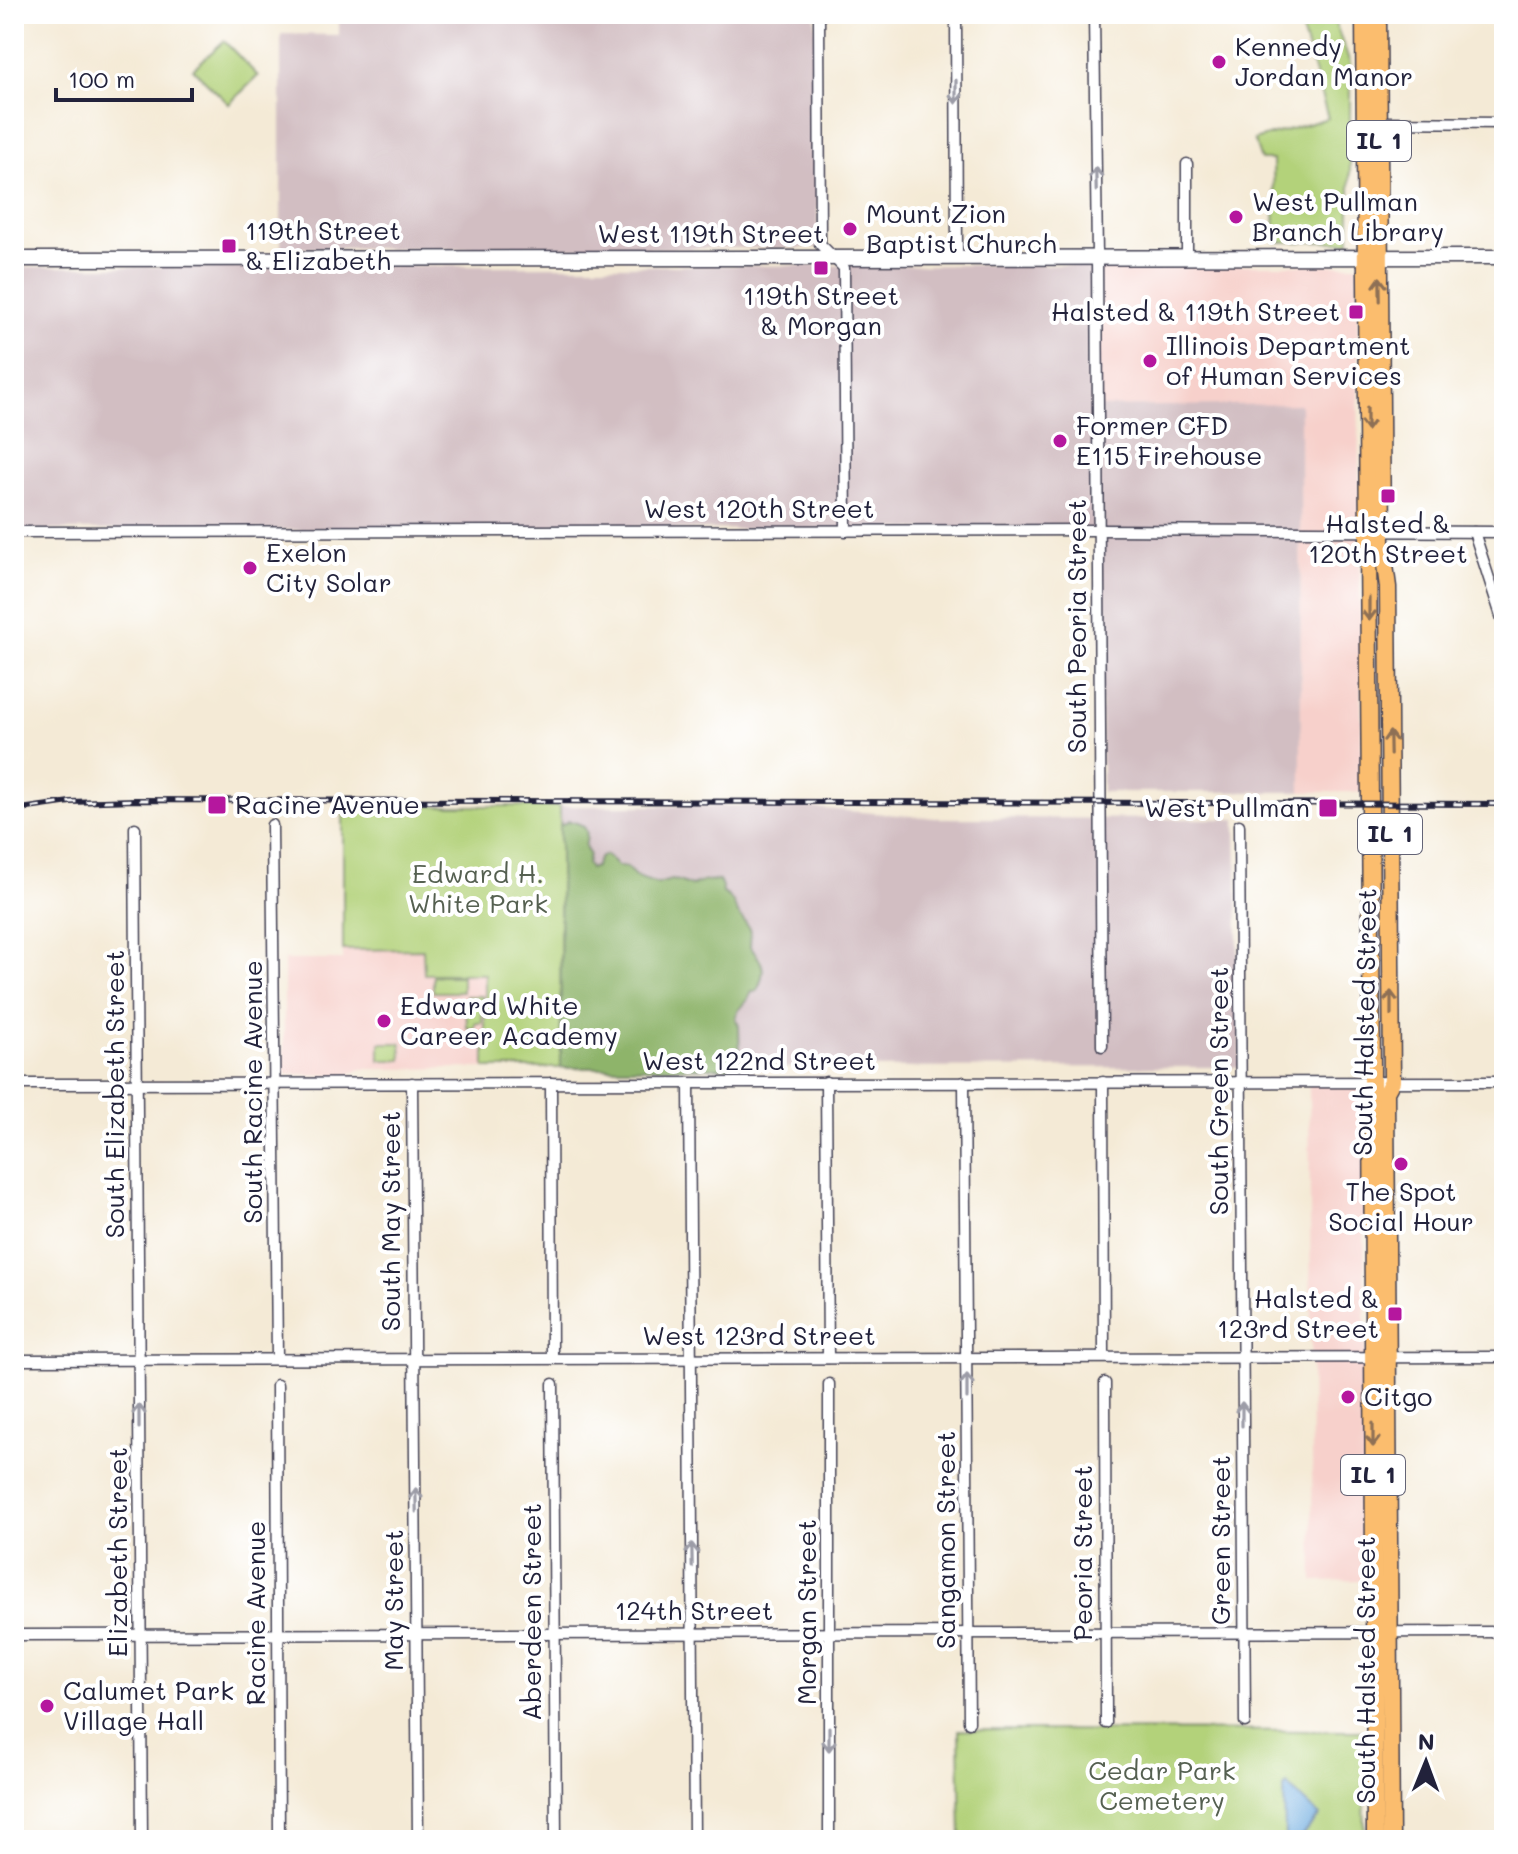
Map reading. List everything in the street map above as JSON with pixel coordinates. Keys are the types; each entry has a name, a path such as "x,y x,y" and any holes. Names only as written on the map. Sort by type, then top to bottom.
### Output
{"main road":[{"name":"South Halsted Street","path":"1364,14 1372,257 1375,531 1372,1081 1380,1357 1382,1632 1391,1840"},
{"name":"South Halsted Street","path":"1372,257 1378,122 1378,14"},
{"name":"South Halsted Street","path":"1375,531 1388,587 1392,1081 1386,1092 1380,1357"},
{"name":"South Halsted Street","path":"1375,1840 1382,1632"}],"street":[{"path":"819,14 820,244 844,268 846,531"},
{"path":"956,14 957,257"},
{"name":"South Peoria Street","path":"1094,14 1102,1046"},
{"path":"1378,122 1504,123"},
{"path":"1187,164 1187,257"},
{"name":"West 119th Street","path":"14,259 1504,257"},
{"name":"West 120th Street","path":"14,532 1504,532"},
{"path":"1474,532 1504,625"},
{"name":"South Racine Avenue","path":"272,825 277,1359"},
{"name":"South Green Street","path":"1239,825 1242,1357"},
{"name":"South Elizabeth Street","path":"135,828 138,1360"},
{"path":"826,1082 828,1358"},
{"name":"Sangamon Street","path":"964,1082 969,1722"},
{"path":"1103,1082 1104,1357"},
{"name":"West 122nd Street","path":"14,1084 1504,1082"},
{"name":"South May Street","path":"412,1083 414,1359"},
{"path":"551,1083 552,1358"},
{"path":"689,1083 694,1840"},
{"name":"Green Street","path":"1242,1357 1245,1722"},
{"name":"West 123rd Street","path":"14,1360 1504,1357"},
{"name":"May Street","path":"414,1359 418,1840"},
{"name":"Elizabeth Street","path":"138,1360 142,1840"},
{"name":"Peoria Street","path":"1105,1383 1106,1723"},
{"name":"Aberdeen Street","path":"553,1384 556,1840"},
{"name":"Morgan Street","path":"829,1384 829,1840"},
{"name":"Racine Avenue","path":"277,1385 279,1840"},
{"name":"124th Street","path":"14,1635 1504,1632"}],"shaded area":[{"path":"339,14 815,14 818,248 281,248 281,34 339,35"},
{"path":"1099,265 1357,265 1362,792 1301,792 1300,405 1099,407"},
{"path":"1099,265 1099,407 1300,404 1301,792 1102,792 1100,529 14,530 14,267"},
{"path":"560,806 787,806 935,818 1236,819 1240,1067 740,1068 736,1019 738,1011 763,975 763,967 761,958 750,947 751,934 735,904 709,880 691,886 658,884 635,876 631,870 617,866 612,860 598,863 591,869 587,864 589,854 564,823 560,825"},
{"name":"Edward White Career Academy","path":"424,949 424,974 485,974 485,1068 361,1069 347,1075 284,1074 284,960 343,960 343,950"},
{"path":"1309,1082 1363,1082 1367,1580 1313,1581"}],"green space":[{"path":"1297,14 1332,14 1350,63 1350,242 1275,242 1273,160 1261,160 1254,140 1328,118"},
{"path":"224,41 258,76 229,104 193,69"},
{"name":"Edward H. White Park","path":"343,806 560,806 561,1068 485,1068 485,974 424,974 423,949 343,950"},
{"path":"569,821 579,824 586,831 585,846 590,869 595,867 600,857 606,855 617,866 627,867 635,876 658,884 671,880 691,886 719,881 723,893 748,927 750,947 762,968 757,991 752,992 736,1019 739,1026 740,1068 561,1068 560,825"},
{"path":"433,976 462,976 462,992 433,992"},
{"path":"466,996 482,996 482,1023 475,1023 475,1028 467,1028"},
{"path":"380,1043 401,1043 402,1060 380,1060"},
{"name":"Cedar Park Cemetery","path":"959,1730 1363,1731 1365,1840 961,1840"}],"water":[{"path":"1287,1785 1320,1816 1298,1840 1285,1840 1284,1788"}],"railway":[{"path":"14,810 70,802 136,800 1504,804"}],"place":[{"name":"Kennedy Jordan Manor","path":"1219,62"},
{"name":"West Pullman Branch Library","path":"1236,217"},
{"name":"Mount Zion Baptist Church","path":"850,229"},
{"name":"119th Street & Elizabeth","path":"229,246"},
{"name":"119th Street & Morgan","path":"821,268"},
{"name":"Halsted & 119th Street","path":"1356,312"},
{"name":"Illinois Department of Human Services","path":"1150,361"},
{"name":"Former CFD E115 Firehouse","path":"1060,441"},
{"name":"Halsted & 120th Street","path":"1388,496"},
{"name":"Exelon City Solar","path":"250,568"},
{"name":"Racine Avenue","path":"217,805"},
{"name":"West Pullman","path":"1328,808"},
{"name":"Edward White Career Academy","path":"384,1021"},
{"name":"The Spot Social Hour","path":"1401,1164"},
{"name":"Halsted & 123rd Street","path":"1395,1314"},
{"name":"Citgo","path":"1348,1397"},
{"name":"Calumet Park Village Hall","path":"47,1706"}]}
